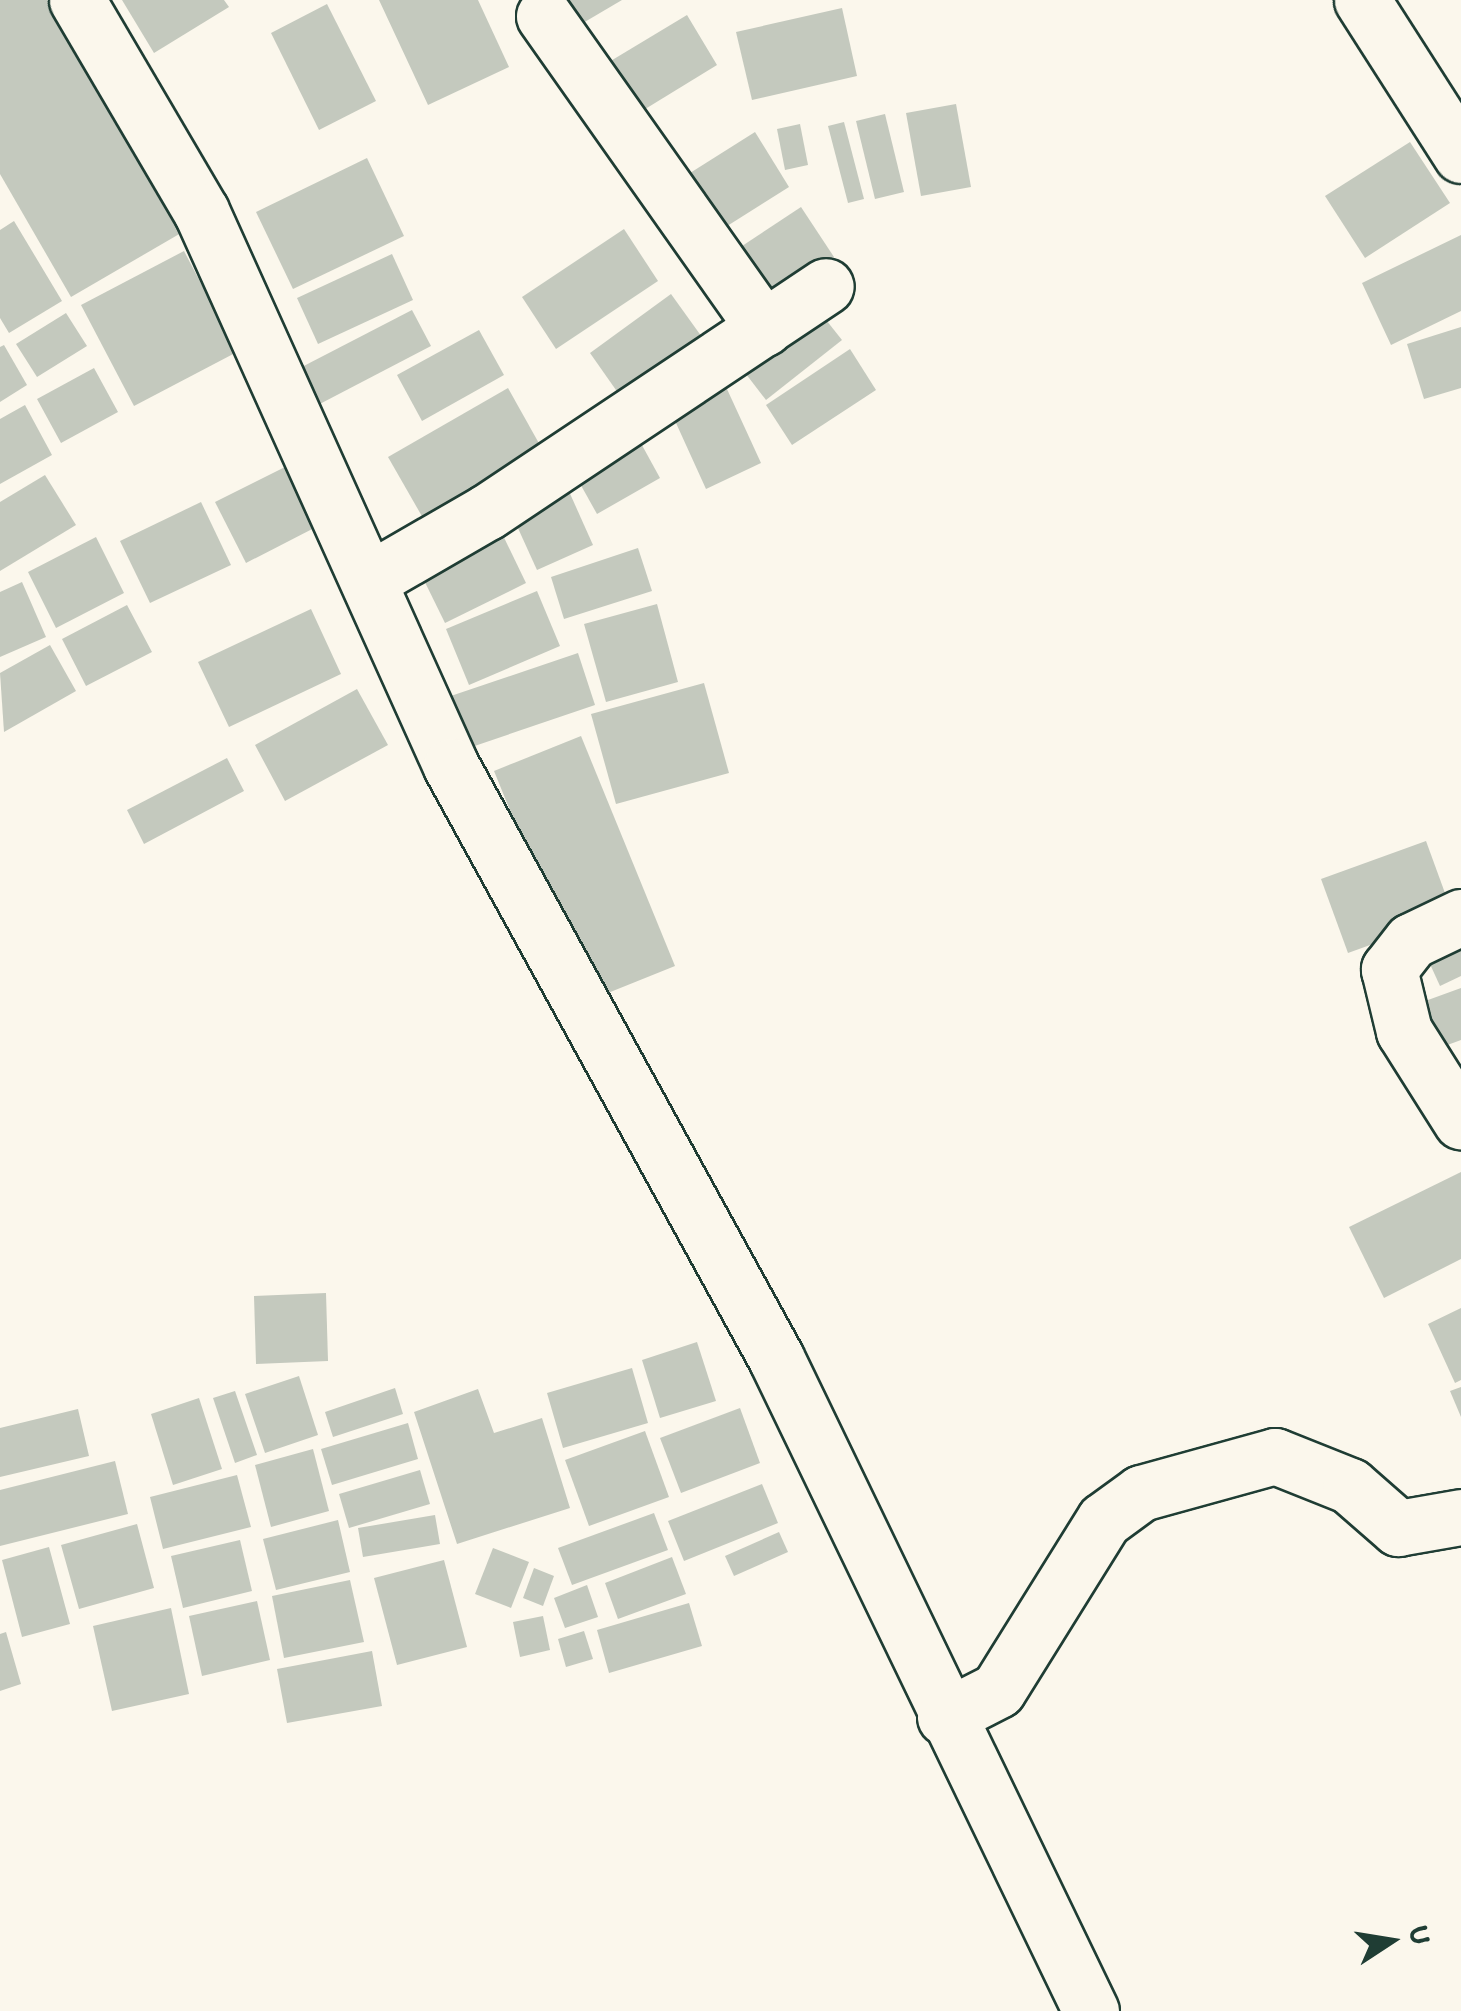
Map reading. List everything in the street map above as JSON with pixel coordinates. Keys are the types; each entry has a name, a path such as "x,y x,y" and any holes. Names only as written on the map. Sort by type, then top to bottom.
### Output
{"street":[{"path":"77,0 201,211 469,801 776,1358 1091,2011"},
{"path":"1362,0 1461,155"},
{"path":"544,16 764,328"},
{"path":"368,580 487,512 826,286"},
{"path":"1461,916 1411,941 1389,969 1404,1031 1461,1121"},
{"path":"946,1717 998,1690 1104,1520 1141,1493 1274,1456 1350,1486 1398,1528 1461,1517"}],"building":[{"path":"0,0 47,0 181,233 71,297 0,174"},
{"path":"122,0 224,0 229,7 154,53"},
{"path":"379,0 478,0 509,67 428,105"},
{"path":"546,0 622,0 566,33"},
{"path":"327,4 376,101 319,130 271,33"},
{"path":"842,8 857,76 752,100 736,32"},
{"path":"687,15 717,65 624,122 594,71"},
{"path":"956,104 971,187 921,196 906,113"},
{"path":"885,114 904,192 875,199 856,121"},
{"path":"844,122 864,199 848,203 828,126"},
{"path":"800,124 808,165 785,170 777,129"},
{"path":"755,132 789,187 705,240 671,185"},
{"path":"1410,142 1450,203 1365,258 1325,196"},
{"path":"367,158 404,236 293,289 256,212"},
{"path":"801,207 834,257 763,304 730,254"},
{"path":"14,221 62,301 9,333 0,318 0,230"},
{"path":"624,229 658,281 556,349 522,297"},
{"path":"1461,235 1461,311 1391,345 1362,283"},
{"path":"184,251 237,352 134,406 81,305"},
{"path":"392,254 413,300 318,344 297,298"},
{"path":"671,294 712,351 630,410 590,353"},
{"path":"811,301 842,340 766,400 736,361"},
{"path":"412,310 431,346 314,407 296,370"},
{"path":"66,313 87,346 37,377 16,344"},
{"path":"1461,327 1461,388 1424,399 1407,344"},
{"path":"479,330 504,375 422,421 397,375"},
{"path":"4,345 27,385 0,402 0,347"},
{"path":"850,349 876,390 792,445 766,405"},
{"path":"94,368 118,412 61,443 37,399"},
{"path":"721,376 761,463 706,489 666,401"},
{"path":"508,388 550,463 431,532 388,457"},
{"path":"25,405 52,455 0,484 0,419"},
{"path":"632,427 660,478 597,514 569,464"},
{"path":"289,465 320,525 246,563 215,502"},
{"path":"45,475 76,525 0,571 0,502"},
{"path":"563,478 593,545 537,570 507,504"},
{"path":"201,502 231,565 150,603 120,541"},
{"path":"497,523 526,583 445,623 416,564"},
{"path":"96,537 124,593 56,628 28,572"},
{"path":"638,548 652,591 564,619 551,577"},
{"path":"22,582 46,637 0,657 0,592"},
{"path":"537,591 560,646 469,685 446,629"},
{"path":"657,604 678,682 606,702 584,624"},
{"path":"127,605 152,652 86,686 62,639"},
{"path":"311,609 341,674 229,727 198,662"},
{"path":"50,645 76,691 4,732 0,673"},
{"path":"578,653 595,705 451,754 433,702"},
{"path":"704,683 729,773 616,804 591,714"},
{"path":"357,689 388,745 285,801 255,745"},
{"path":"581,736 675,966 588,1001 494,771"},
{"path":"227,758 244,791 144,844 127,810"},
{"path":"1426,841 1453,915 1348,953 1321,879"},
{"path":"1461,921 1461,976 1440,986 1419,940"},
{"path":"1461,988 1461,1040 1423,1054 1406,1008"},
{"path":"1461,1172 1461,1259 1384,1298 1349,1227"},
{"path":"326,1293 328,1361 256,1364 254,1296"},
{"path":"1461,1308 1461,1380 1455,1383 1428,1324"},
{"path":"697,1342 716,1401 660,1418 642,1360"},
{"path":"632,1368 648,1423 563,1448 547,1393"},
{"path":"299,1376 318,1435 265,1453 245,1394"},
{"path":"1461,1387 1461,1417 1450,1391"},
{"path":"395,1388 403,1414 333,1437 325,1412"},
{"path":"478,1389 494,1433 542,1418 570,1508 457,1544 414,1412"},
{"path":"235,1391 257,1455 235,1463 213,1398"},
{"path":"199,1398 222,1469 173,1485 151,1414"},
{"path":"740,1408 760,1463 681,1493 660,1438"},
{"path":"78,1409 89,1456 0,1477 0,1428"},
{"path":"408,1423 418,1459 332,1485 321,1449"},
{"path":"645,1431 669,1497 589,1526 565,1460"},
{"path":"313,1449 329,1511 271,1527 255,1465"},
{"path":"115,1461 128,1514 0,1546 0,1490"},
{"path":"420,1470 430,1504 349,1528 339,1494"},
{"path":"237,1475 251,1527 163,1549 150,1497"},
{"path":"762,1484 778,1523 684,1561 668,1521"},
{"path":"654,1513 668,1550 572,1585 558,1548"},
{"path":"435,1515 440,1544 363,1557 358,1528"},
{"path":"338,1520 350,1572 276,1590 263,1539"},
{"path":"137,1524 154,1588 79,1609 61,1545"},
{"path":"779,1532 788,1552 734,1576 725,1556"},
{"path":"240,1540 252,1591 183,1608 171,1556"},
{"path":"49,1547 70,1624 22,1637 2,1560"},
{"path":"493,1548 529,1562 511,1608 475,1594"},
{"path":"672,1557 686,1594 618,1619 605,1583"},
{"path":"444,1560 467,1647 397,1665 374,1578"},
{"path":"534,1568 554,1576 543,1606 523,1598"},
{"path":"350,1580 364,1642 284,1658 272,1596"},
{"path":"587,1585 598,1617 565,1628 554,1598"},
{"path":"257,1601 270,1660 202,1676 189,1616"},
{"path":"689,1603 702,1646 609,1673 597,1630"},
{"path":"171,1608 189,1694 112,1711 93,1626"},
{"path":"543,1616 550,1650 520,1657 513,1622"},
{"path":"584,1631 593,1659 566,1667 558,1639"},
{"path":"6,1632 21,1684 0,1691 0,1634"},
{"path":"372,1651 382,1706 287,1723 277,1669"}]}
